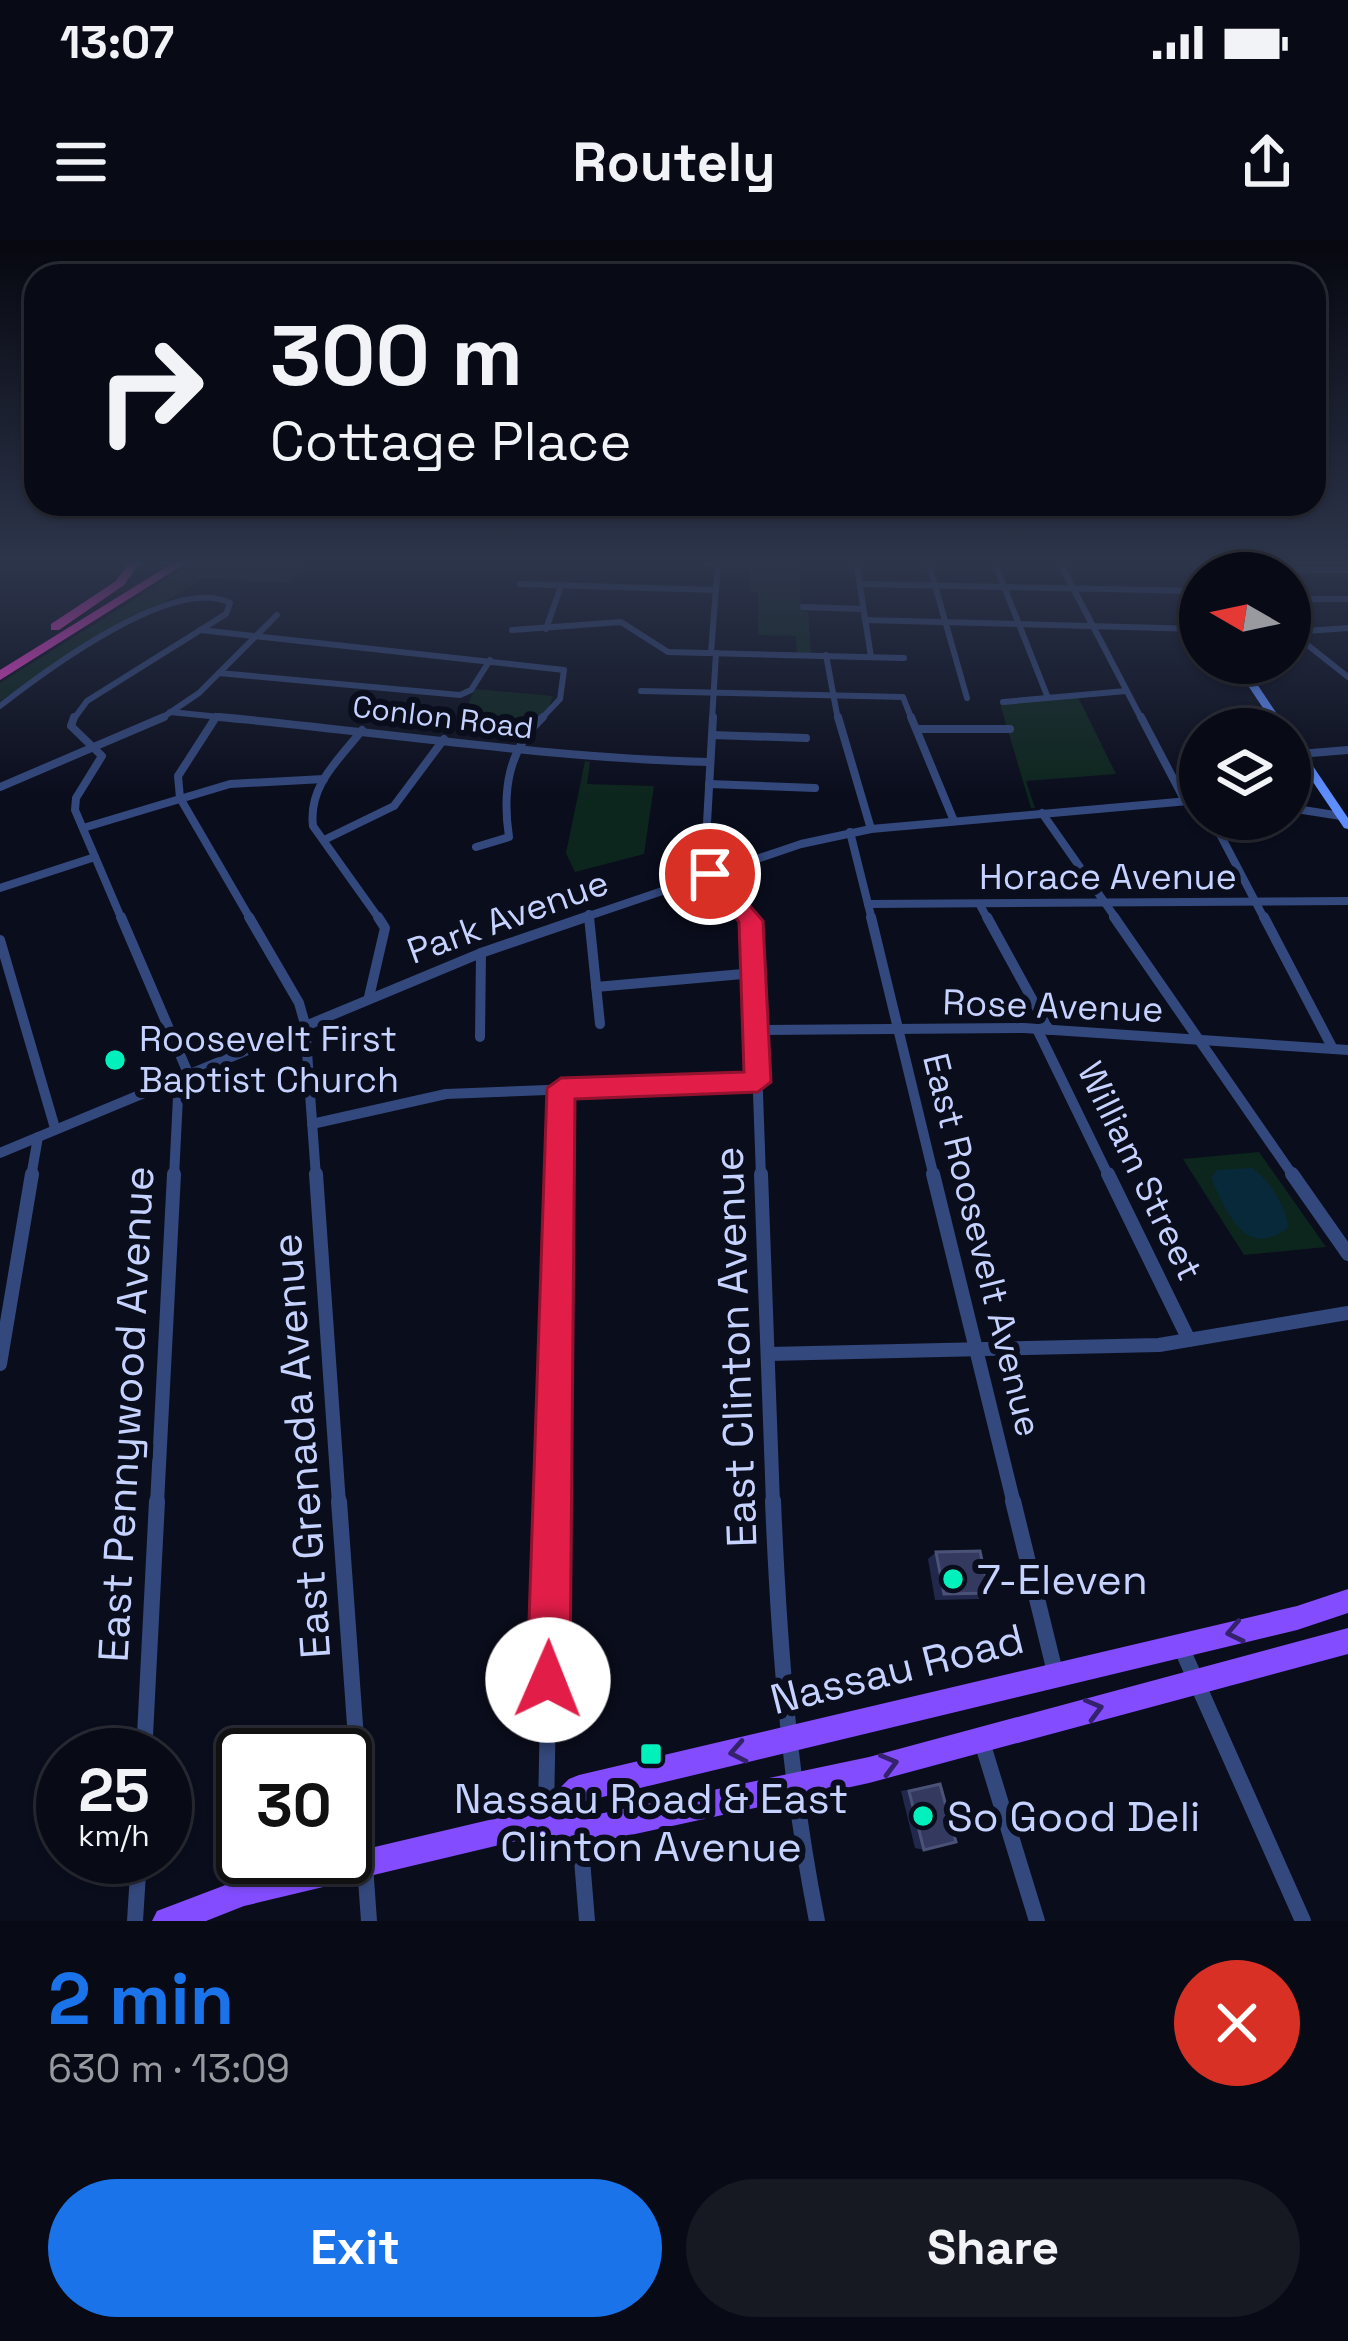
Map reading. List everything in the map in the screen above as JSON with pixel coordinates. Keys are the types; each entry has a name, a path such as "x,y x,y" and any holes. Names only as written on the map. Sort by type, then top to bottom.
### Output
{"highway":[{"path":"25,648 38,639"},
{"path":"0,663 39,639"},
{"path":"0,676 59,639"}],"main road":[{"name":"Nassau Road","path":"580,1832 1055,1672 1297,1618 1348,1601"},
{"name":"Nassau Road","path":"372,1861 545,1820 579,1789 981,1739 1348,1641"},
{"path":"545,1820 580,1832"},
{"name":"Nassau Road","path":"167,1921 277,1884"}],"street":[{"path":"0,706 105,639"},
{"path":"185,639 80,707 71,726 102,760 76,798 83,828 259,776 324,779"},
{"path":"0,787 170,712 254,639"},
{"path":"271,639 553,665 566,674 558,705 526,734 520,750 505,793 509,837 476,847"},
{"path":"648,639 659,650 904,658"},
{"path":"707,875 714,639"},
{"path":"868,639 871,657"},
{"path":"951,639 967,698"},
{"path":"1025,639 1048,698"},
{"path":"1099,639 1179,790"},
{"path":"1311,647 1348,676"},
{"path":"826,655 832,694 871,829"},
{"path":"218,674 460,695 471,690 490,659"},
{"path":"1335,666 1348,665"},
{"path":"641,691 903,697 954,821"},
{"path":"1003,702 1126,691"},
{"name":"Conlon Road","path":"170,712 592,759 710,762"},
{"path":"217,716 178,776 180,798 299,1003 305,1024"},
{"path":"919,729 1010,728"},
{"path":"362,730 313,796 310,813 385,928 369,997"},
{"path":"712,735 806,737"},
{"path":"324,840 394,806 444,739"},
{"path":"1311,753 1348,750"},
{"path":"1311,770 1343,813"},
{"path":"709,784 815,788"},
{"name":"Park Avenue","path":"0,1153 482,953 707,875 850,832 1179,802"},
{"path":"1311,810 1343,813"},
{"path":"1042,813 1348,1254"},
{"name":"East Pennywood Avenue","path":"83,828 184,1075 146,1728"},
{"name":"East Roosevelt Avenue","path":"850,832 1055,1672"},
{"path":"1223,840 1333,1048"},
{"path":"0,889 95,857"},
{"name":"East Clinton Avenue","path":"707,875 751,921 780,1679 817,1921"},
{"name":"Horace Avenue","path":"868,904 1348,901"},
{"name":"William Street","path":"980,904 1189,1340"},
{"path":"589,914 600,1024"},
{"path":"0,940 56,1128"},
{"path":"480,1037 482,953"},
{"path":"596,987 754,973"},
{"name":"East Grenada Avenue","path":"305,1024 355,1728"},
{"name":"Rose Avenue","path":"756,1030 1043,1029 1348,1050"},
{"path":"312,1124 446,1094 758,1082"},
{"path":"545,1820 561,1088"},
{"path":"0,1364 38,1137"},
{"path":"769,1354 1189,1340 1348,1313"},
{"path":"1180,1644 1304,1921"},
{"path":"981,1739 1037,1921"},
{"path":"580,1832 587,1921"},
{"path":"135,1921 137,1884"},
{"name":"East Grenada Avenue","path":"366,1884 369,1921"}],"green space":[{"path":"70,639 102,639 0,701 0,683"},
{"path":"796,639 810,639 811,654 797,653"},
{"path":"475,689 553,696 549,707 530,723 462,717"},
{"path":"1078,697 1116,774 1026,781 1035,808 1031,808 1000,704"},
{"path":"585,761 590,762 587,784 654,786 644,854 575,872 566,853"},
{"path":"1259,1152 1326,1247 1244,1255 1183,1159"}],"water":[{"path":"1252,1168 1270,1186 1285,1212 1288,1228 1273,1237 1260,1239 1239,1227 1211,1178 1218,1170"}],"building":[{"name":"7-Eleven","path":"980,1551 989,1593 944,1594 936,1552"},
{"name":"So Good Deli","path":"940,1784 956,1842 924,1850 909,1791"}],"place":[{"name":"Roosevelt First Baptist Church","path":"115,1060"},
{"name":"7-Eleven","path":"953,1579"},
{"name":"Nassau Road & East Clinton Avenue","path":"651,1754"},
{"name":"So Good Deli","path":"923,1816"}],"route":[{"path":"548,1680 561,1088 758,1082 751,921 710,874"}]}
